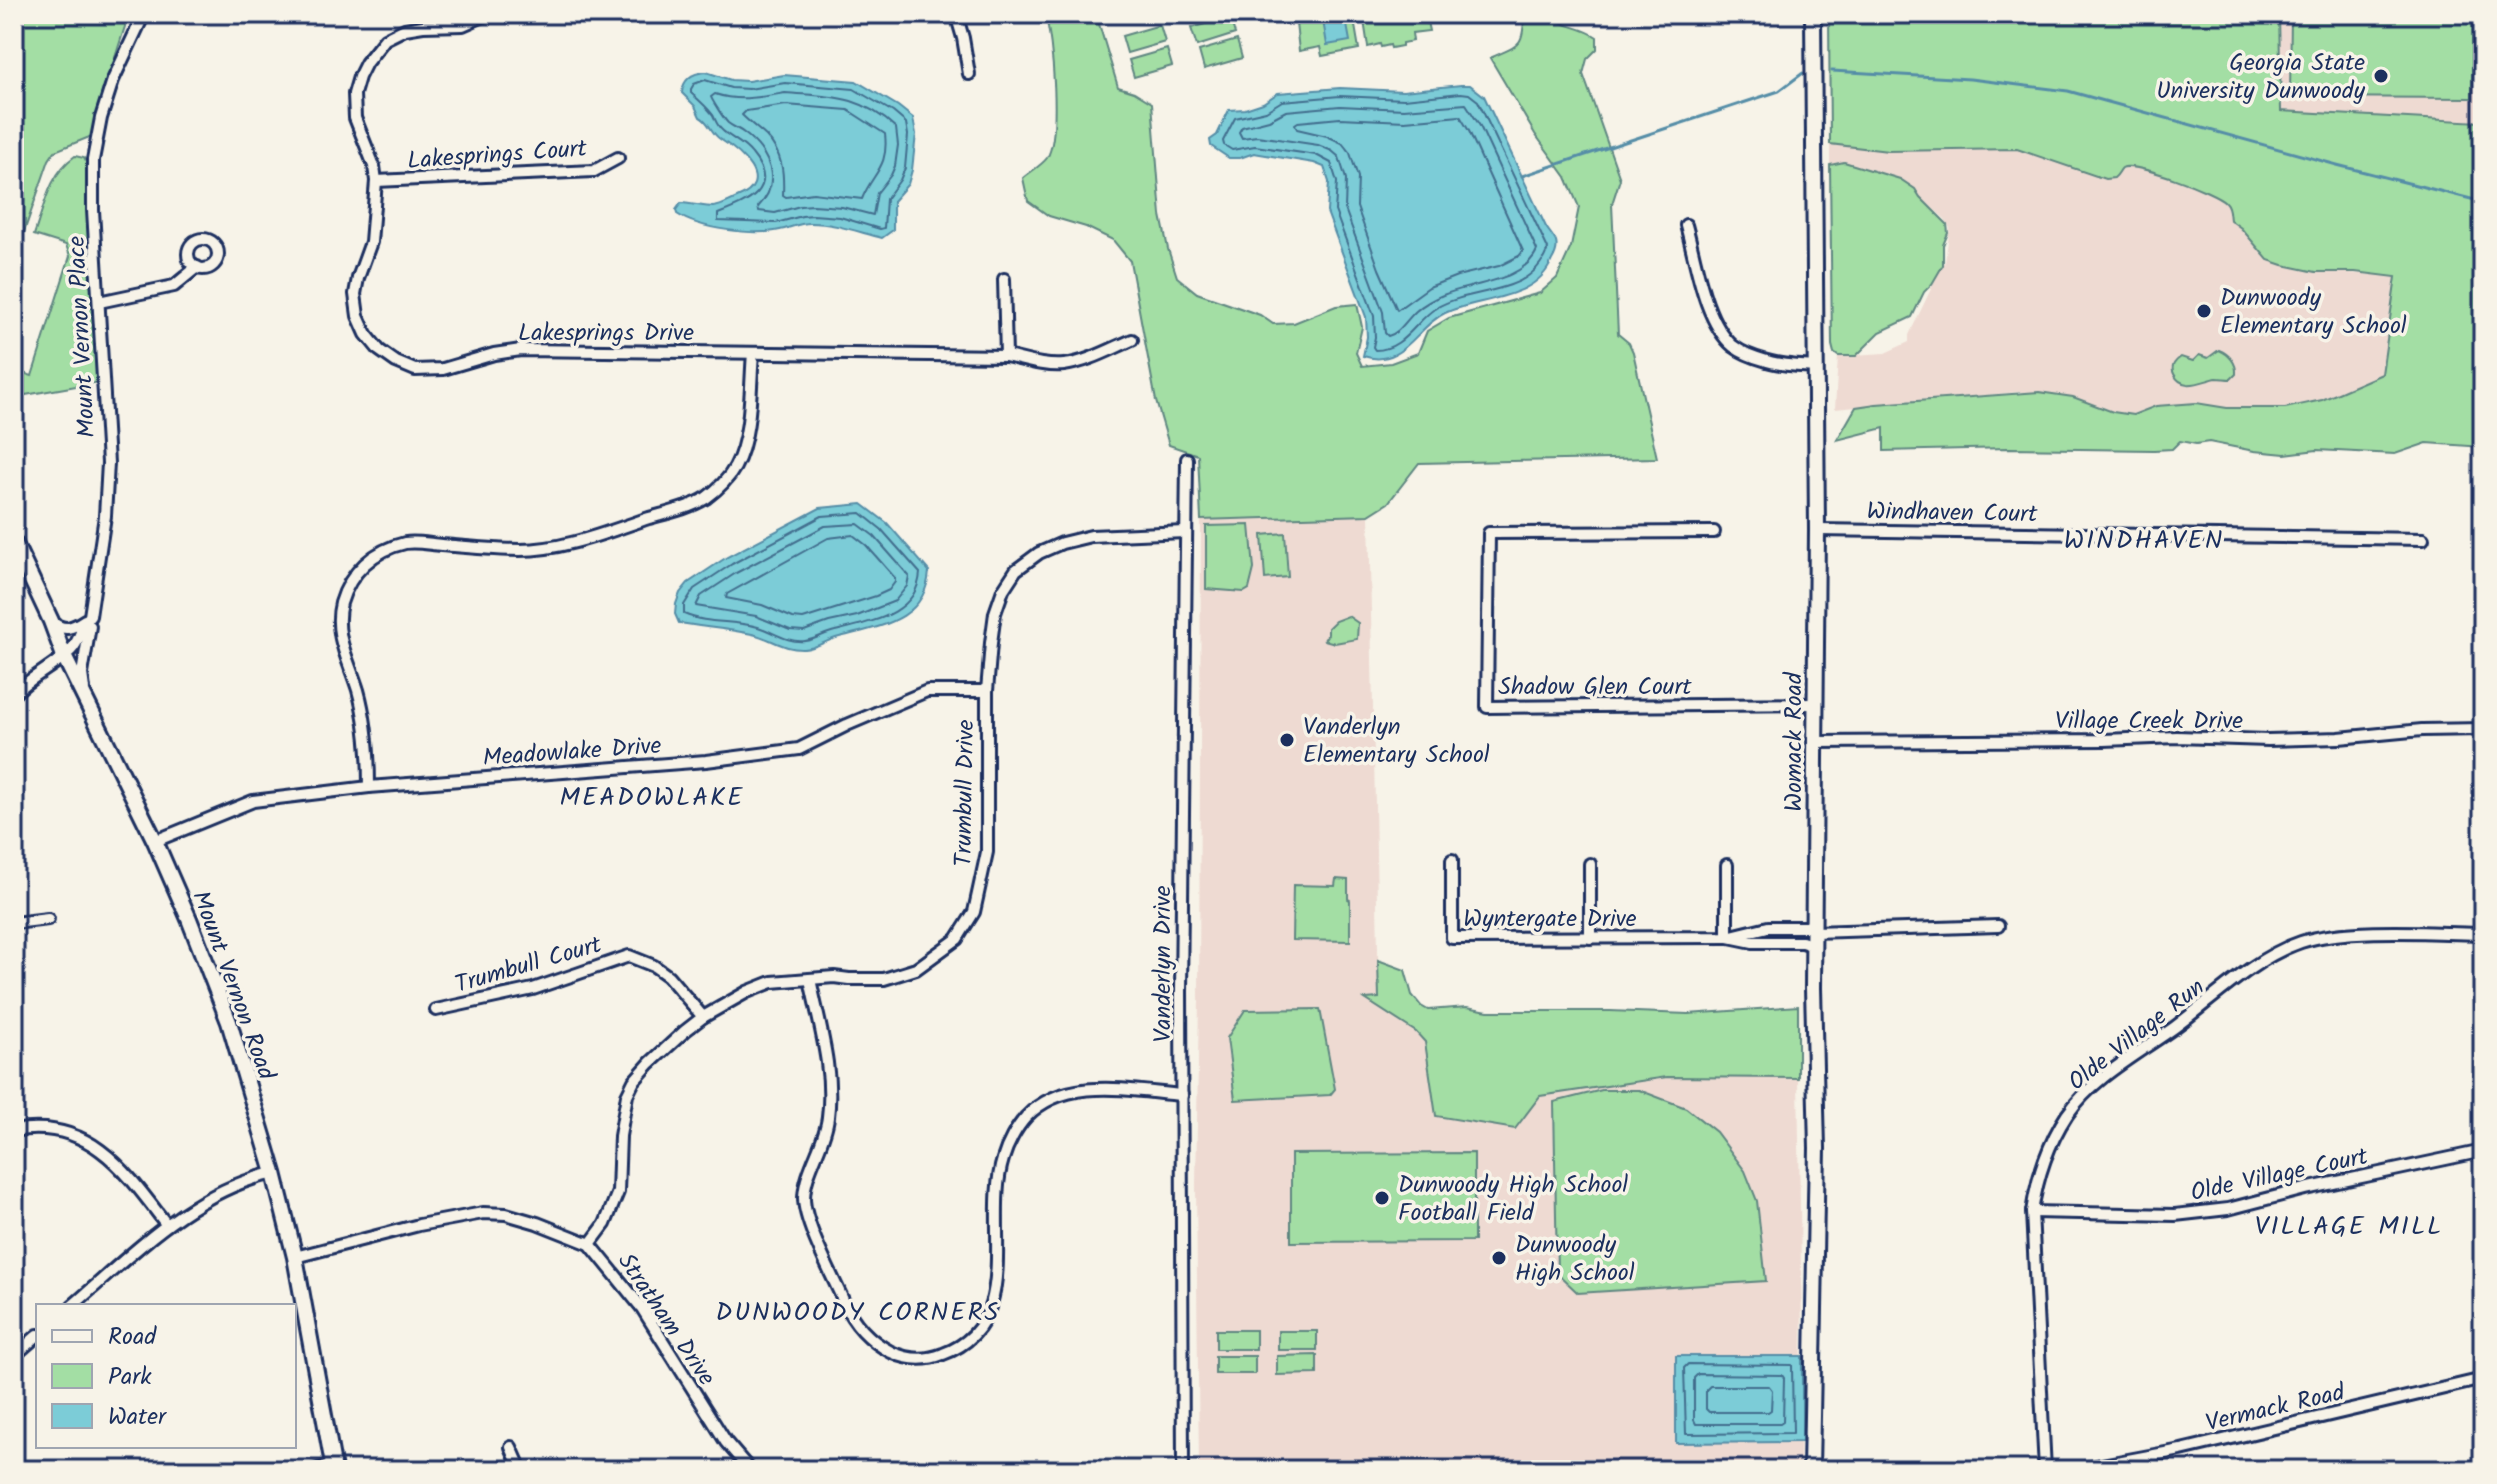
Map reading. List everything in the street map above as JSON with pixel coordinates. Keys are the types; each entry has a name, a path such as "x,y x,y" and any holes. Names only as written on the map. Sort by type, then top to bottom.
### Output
{"street":[{"name":"Mount Vernon Place","path":"64,656 75,646 88,618 105,516 108,463 93,210 93,160 109,93 144,14"},
{"name":"Lakesprings Drive","path":"488,14 463,25 405,29 385,39 366,63 354,94 355,118 374,166 376,181 371,242 358,278 356,305 366,334 379,350 396,362 415,370 443,369 494,354 521,350 1006,356 1063,365 1097,356 1132,340"},
{"path":"956,14 969,74"},
{"name":"Womack Road","path":"1811,1470 1817,1148 1814,704 1817,367 1813,14"},
{"name":"Lakesprings Court","path":"376,181 594,171 618,158"},
{"path":"1686,225 1709,306 1719,329 1734,346 1766,361 1817,367"},
{"path":"99,302 174,286 197,267"},
{"path":"1004,279 1006,356"},
{"path":"369,787 368,747 358,691 343,650 338,624 348,585 361,567 380,552 408,542 518,550 565,545 705,499 726,480 741,450 748,417 753,353"},
{"name":"Vanderlyn Drive","path":"1183,1470 1182,1095 1187,459"},
{"name":"Windhaven Court","path":"1817,530 2423,539"},
{"name":"Trumbull Drive","path":"590,1244 605,1224 618,1192 620,1136 627,1095 634,1081 650,1063 703,1017 772,982 834,977 884,979 916,969 957,939 974,912 987,852 987,691 995,613 1003,590 1016,570 1039,553 1091,536 1185,532"},
{"name":"Shadow Glen Court","path":"1714,532 1489,533 1487,707 1814,704"},
{"name":"Mount Vernon Road","path":"14,542 64,656 155,841 229,1022 274,1173 295,1257 333,1468"},
{"path":"51,621 71,629 88,618"},
{"path":"85,698 82,674 88,618"},
{"path":"14,694 64,656"},
{"name":"Meadowlake Drive","path":"155,841 253,801 369,787 706,761 799,749 927,691 987,691"},
{"name":"Village Creek Drive","path":"1815,742 2177,737 2268,740 2483,729"},
{"name":"Wyntergate Drive","path":"1452,860 1452,938 1727,937 1753,942 1802,942 1814,933 1807,927 1768,927 1727,937"},
{"path":"1590,864 1590,938"},
{"path":"1727,865 1727,937"},
{"path":"14,923 48,919"},
{"path":"1814,933 1998,926"},
{"path":"1792,928 1792,942"},
{"name":"Olde Village Run","path":"2045,1470 2032,1212 2036,1185 2048,1151 2068,1114 2092,1088 2276,954 2302,942 2332,936 2483,934"},
{"name":"Trumbull Court","path":"436,1010 533,989 629,956 654,966 668,976 703,1017"},
{"path":"810,979 827,1060 829,1093 825,1135 806,1184 804,1200 808,1219 848,1312 866,1336 892,1353 914,1359 933,1358 957,1349 978,1331 987,1316 998,1271 1002,1160 1025,1118 1043,1103 1070,1091 1095,1089 1182,1095"},
{"path":"14,1131 53,1128 91,1143 117,1165 166,1224"},
{"name":"Olde Village Court","path":"2032,1212 2175,1215 2228,1209 2305,1189 2483,1151"},
{"path":"74,1304 166,1224 213,1195 247,1180 274,1173"},
{"name":"Stratham Drive","path":"295,1257 419,1225 483,1213 506,1214 527,1220 590,1244 642,1308 726,1442 750,1470"},
{"path":"14,1356 36,1337"},
{"name":"Vermack Road","path":"2075,1470 2181,1450 2483,1379"},
{"path":"511,1447 521,1470"},
{"path":"314,1470 333,1468"}],"shaded area":[{"name":"Georgia State University Dunwoody","path":"2279,14 2483,14 2481,122 2280,111"},
{"path":"1830,144 1888,151 2017,149 2105,179 2127,167 2150,171 2205,190 2229,206 2230,220 2241,228 2268,260 2301,270 2396,276 2382,374 2322,400 2285,408 2227,408 2196,403 2156,406 2133,415 2113,412 2062,395 2019,392 1835,409 1838,356 1885,353 1909,342 1909,335 1936,274 1945,262 1950,228 1915,189 1841,162 1830,165"},
{"name":"Dunwoody High School","path":"1369,515 1379,999 1367,999 1416,1032 1425,1042 1437,1116 1515,1129 1540,1096 1667,1077 1798,1078 1802,1332 1800,1470 1199,1470 1196,1185 1201,520"}],"green space":[{"path":"14,14 129,14 92,136 55,151 24,232 15,230 19,217 14,215"},
{"path":"1045,14 1096,14 1118,87 1152,103 1161,215 1177,277 1197,293 1260,315 1273,324 1294,323 1336,306 1357,304 1362,327 1356,353 1362,366 1391,363 1418,353 1427,331 1449,318 1540,293 1557,278 1571,247 1579,207 1566,177 1535,134 1490,58 1518,44 1523,33 1524,14 1549,14 1597,37 1597,49 1587,59 1583,74 1620,179 1612,204 1618,334 1629,343 1633,352 1657,458 1419,463 1388,503 1369,515 1201,520 1198,455 1169,445 1156,401 1130,261 1113,240 1086,227 1049,216 1028,201 1023,178 1047,158 1054,129 1053,65"},
{"path":"1295,14 1353,14 1359,49 1322,56 1320,47 1299,51"},
{"path":"1363,14 1428,14 1429,31 1412,33 1413,41 1402,43 1402,46 1391,48 1390,45 1381,47 1380,44 1368,47"},
{"path":"1829,14 2279,14 2281,111 2480,122 2483,40 2483,447 2427,443 2395,454 2317,450 2285,454 2209,442 2196,444 2180,441 2172,449 2154,450 2009,448 1884,451 1884,428 1837,440 1856,407 1876,404 2039,392 2073,397 2113,412 2133,415 2156,406 2196,403 2227,408 2285,408 2322,400 2382,374 2396,277 2355,272 2316,272 2268,260 2241,228 2230,220 2225,202 2191,185 2141,169 2122,168 2114,178 2105,179 2017,149 1888,151 1830,144"},
{"name":"Georgia State University Dunwoody","path":"2291,14 2473,14 2472,98 2290,97"},
{"path":"1230,17 1235,34 1197,46 1191,28"},
{"path":"1160,25 1165,42 1127,53 1122,36"},
{"path":"1237,40 1242,58 1204,69 1199,51"},
{"path":"1167,49 1172,66 1134,77 1129,60"},
{"path":"75,156 84,158 88,166 99,382 14,397 14,370 32,376 70,256 66,245 34,235 53,182"},
{"path":"1844,162 1900,179 1915,189 1947,224 1948,233 1943,245 1943,265 1924,292 1912,317 1880,332 1856,356 1838,356 1832,345 1830,165"},
{"path":"2219,350 2234,363 2236,374 2231,379 2217,378 2188,384 2178,380 2174,374 2174,364 2181,357 2193,361 2199,355 2208,358"},
{"path":"1250,525 1254,569 1249,589 1244,592 1206,589 1206,526"},
{"path":"1285,533 1288,577 1265,579 1262,535"},
{"path":"1348,616 1358,623 1357,639 1335,643 1324,640 1328,628 1335,621"},
{"path":"1336,879 1348,880 1350,941 1292,940 1293,885 1335,886"},
{"path":"1378,960 1405,970 1412,995 1428,1010 1467,1007 1488,1011 1688,1014 1798,1006 1798,1078 1667,1077 1540,1096 1515,1129 1436,1116 1425,1042 1416,1032 1365,999 1379,998"},
{"path":"1320,1009 1335,1089 1330,1095 1235,1100 1227,1038 1245,1010"},
{"path":"1602,1090 1639,1090 1686,1108 1716,1132 1745,1171 1757,1201 1766,1281 1578,1293 1557,1273 1554,1102"},
{"name":"Dunwoody High School Football Field","path":"1474,1153 1474,1241 1291,1242 1291,1154"},
{"path":"1216,1330 1256,1330 1256,1349 1216,1349"},
{"path":"1278,1331 1317,1331 1317,1350 1278,1350"},
{"path":"1317,1355 1317,1374 1277,1375 1277,1356"},
{"path":"1215,1356 1255,1356 1255,1374 1215,1374"}],"water":[{"path":"1322,14 1345,14 1350,41 1327,45"},
{"path":"706,72 731,80 748,81 784,75 856,81 913,118 916,134 912,170 908,184 893,201 893,230 882,238 837,226 810,223 769,232 742,232 699,224 677,214 681,203 719,206 749,191 754,184 751,167 745,159 717,136 682,93 689,78"},
{"path":"1470,85 1484,96 1556,242 1555,254 1544,273 1520,291 1445,313 1389,357 1363,356 1367,337 1366,317 1327,212 1329,182 1324,167 1254,153 1229,158 1211,146 1210,140 1217,135 1229,110 1263,103 1278,93 1340,88 1403,91"},
{"path":"862,504 887,523 929,571 926,589 908,613 880,626 804,649 790,648 752,634 679,623 675,614 680,593 688,583 727,557 820,508"},
{"path":"1676,1356 1802,1356 1802,1442 1676,1443"}],"waterway":[{"path":"1832,71 1970,79 2068,91 2483,202"},
{"path":"1522,176 1779,91 1803,73"}],"place":[{"name":"Georgia State University Dunwoody","path":"2381,76"},
{"name":"Dunwoody Elementary School","path":"2204,311"},
{"name":"Vanderlyn Elementary School","path":"1287,740"},
{"name":"Dunwoody High School Football Field","path":"1382,1198"},
{"name":"Dunwoody High School","path":"1499,1258"}],"district":[{"name":"WINDHAVEN","path":"2144,539"},
{"name":"MEADOWLAKE","path":"652,796"},
{"name":"VILLAGE MILL","path":"2349,1225"},
{"name":"DUNWOODY CORNERS","path":"858,1311"}]}
